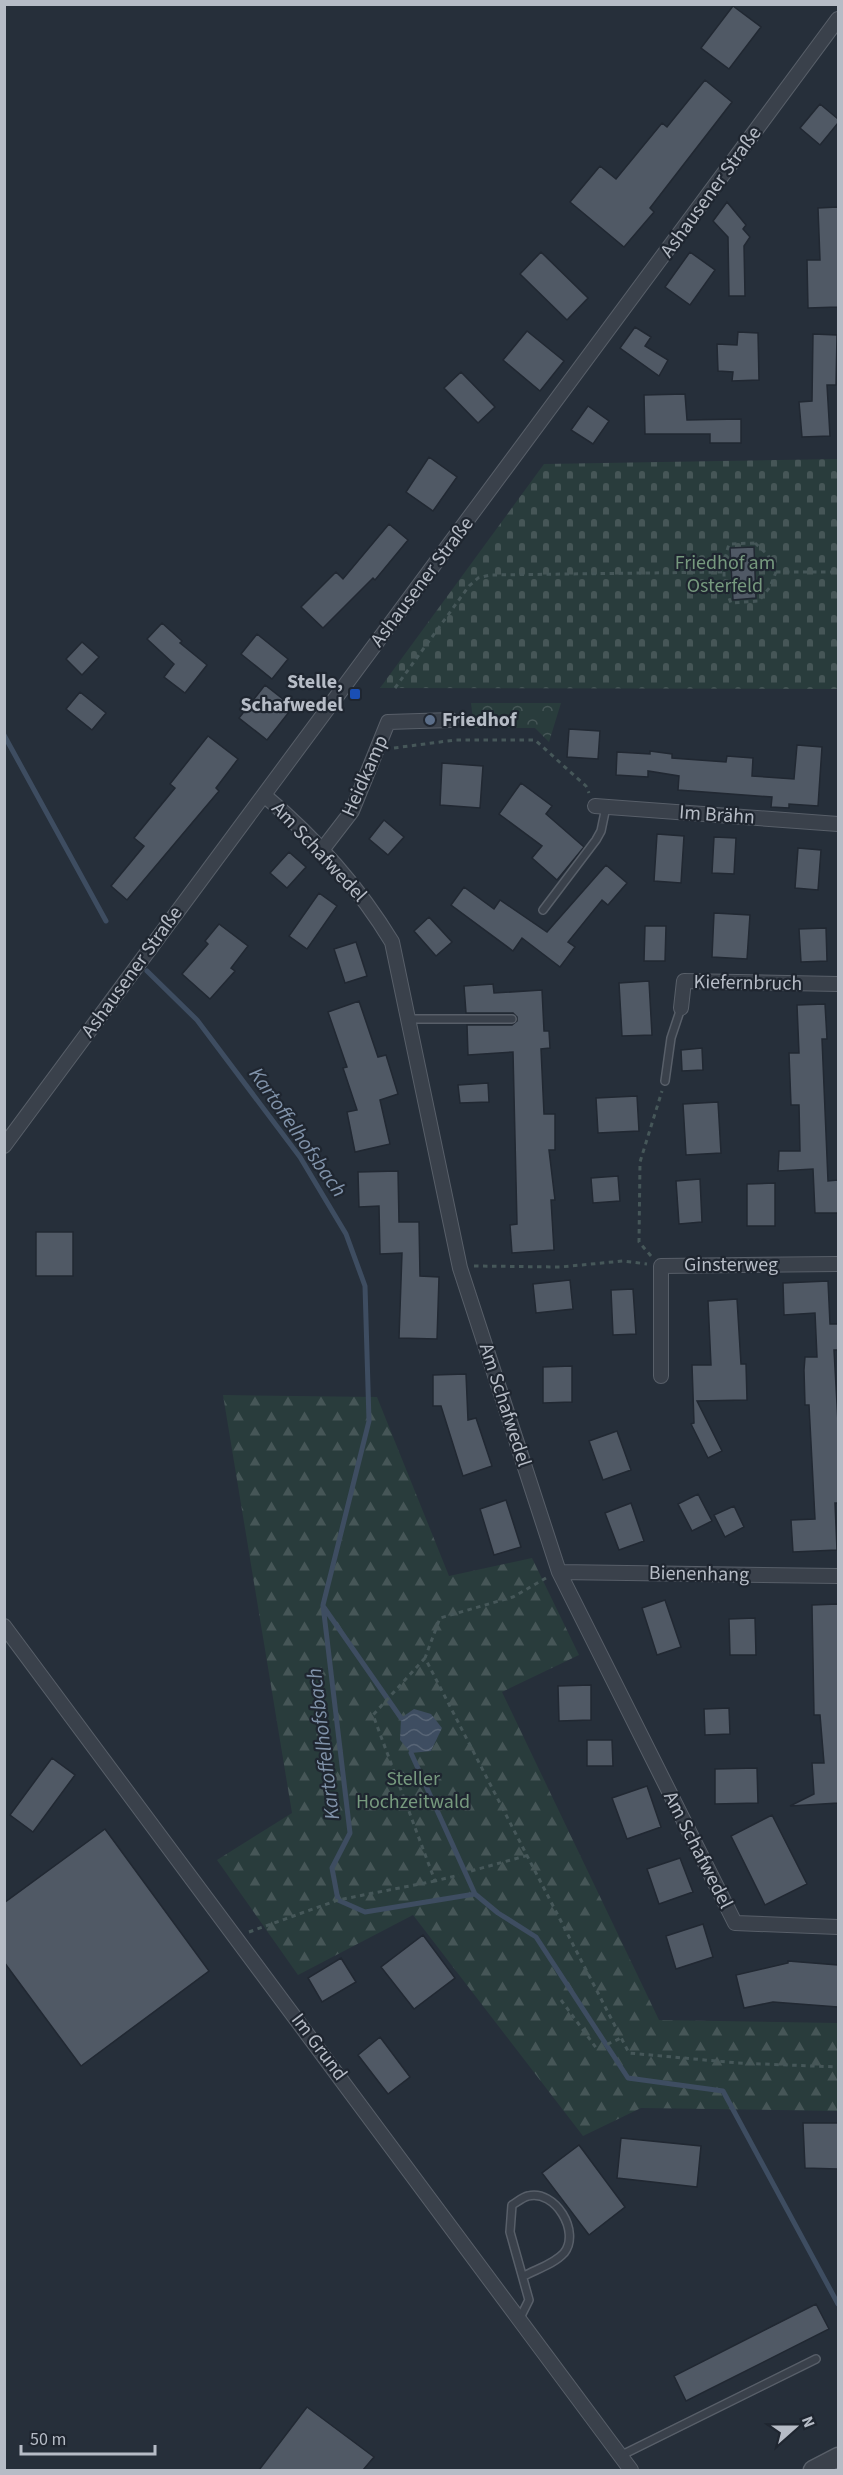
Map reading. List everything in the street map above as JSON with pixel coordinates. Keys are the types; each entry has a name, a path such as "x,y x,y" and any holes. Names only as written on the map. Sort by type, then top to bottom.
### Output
{"street":[{"name":"Ashausener Straße","path":"4,1146 837,25"},
{"name":"Heidkamp","path":"322,849 352,811 388,722 451,720"},
{"name":"Am Schafwedel","path":"265,796 322,849 370,906 392,942 460,1268 558,1572 735,1923 838,1927"},
{"name":"Im Brähn","path":"600,806 838,826"},
{"name":"Kiefernbruch","path":"681,1008 684,981 838,984"},
{"name":"Ginsterweg","path":"661,1376 661,1266 838,1264"},
{"name":"Bienenhang","path":"558,1572 838,1576"},
{"name":"Im Grund","path":"4,1626 631,2470"},
{"path":"813,2470 838,2457"}],"lane":[{"path":"543,910 596,840 600,806"},
{"path":"664,1082 671,1038 681,1008"},
{"path":"408,1019 512,1019"},
{"path":"520,2318 530,2300 510,2232 512,2205 527,2196 540,2195 554,2204 569,2226 571,2241 564,2252 553,2262 524,2276"},
{"path":"620,2456 816,2359"}],"path":[{"path":"755,543 768,555 776,572 770,587 759,601 731,603 723,586 723,562 729,544 755,543"},
{"path":"394,688 478,578 490,575 723,572"},
{"path":"776,572 838,572"},
{"path":"403,745 455,740 535,740 586,786 600,806"},
{"path":"661,1266 639,1242 640,1162 664,1082"},
{"path":"460,1268 520,1264 560,1267 623,1262 661,1266"},
{"path":"435,1881 373,1715 424,1658 440,1618 513,1597 558,1572"},
{"path":"424,1658 463,1736 529,1855 629,2053 738,2063 838,2067"},
{"path":"471,1871 529,1855"},
{"path":"236,1936 338,1900 459,1875"},
{"path":"561,2000 597,2049 621,2038"}],"green space":[{"name":"Friedhof am Osterfeld","path":"838,459 838,689 380,688 544,464"},
{"path":"471,703 561,703 549,742 535,728 474,728"},
{"name":"Steller Hochzeitwald","path":"223,1395 377,1397 449,1576 532,1558 579,1655 502,1692 659,2020 838,2023 838,2111 641,2108 583,2136 413,1915 298,1975 217,1860 292,1813"}],"water":[{"path":"414,1709 431,1714 442,1728 431,1751 411,1753 400,1740 401,1718"}],"building":[{"path":"733,6 761,27 729,69 701,48"},
{"path":"705,80 732,102 650,208 654,212 624,247 570,202 600,166 616,179 662,123 667,127"},
{"path":"820,104 838,119 838,123 820,145 800,128"},
{"path":"727,202 746,225 743,229 750,237 744,246 745,296 729,296 728,237 713,221"},
{"path":"838,207 838,307 808,308 807,260 820,260 818,208"},
{"path":"541,252 588,298 567,320 520,274"},
{"path":"690,252 715,270 690,305 665,287"},
{"path":"635,327 651,337 645,346 668,360 659,376 620,348"},
{"path":"527,331 564,361 540,391 503,360"},
{"path":"738,332 758,333 759,380 732,381 733,372 718,371 717,344 737,345"},
{"path":"813,334 837,335 836,385 827,385 830,436 802,437 799,402 812,401"},
{"path":"461,372 495,407 478,423 444,388"},
{"path":"685,394 687,420 741,419 741,443 710,443 710,434 645,434 644,395"},
{"path":"588,406 609,421 593,444 571,430"},
{"path":"429,457 457,477 433,511 406,492"},
{"path":"389,524 408,540 375,580 373,578 323,628 301,607 336,572 343,579"},
{"path":"754,547 756,598 733,600 730,548"},
{"path":"162,623 182,641 180,643 207,665 185,693 164,677 174,664 147,639"},
{"path":"257,634 288,659 272,679 241,654"},
{"path":"82,642 99,657 82,675 66,659"},
{"path":"265,685 293,707 267,740 239,718"},
{"path":"80,692 106,713 92,730 66,709"},
{"path":"569,729 600,731 598,759 567,757"},
{"path":"208,736 238,759 216,788 219,791 127,900 111,886 144,846 134,838 175,788 170,784"},
{"path":"797,745 822,747 818,806 789,804 789,808 771,807 772,797 678,790 679,776 648,771 648,777 616,775 617,752 650,754 650,751 672,754 672,758 726,762 727,756 753,758 752,776 794,779"},
{"path":"442,763 483,766 480,808 440,805"},
{"path":"521,783 552,806 546,814 584,847 557,880 532,858 542,846 499,814"},
{"path":"384,820 404,837 388,855 369,839"},
{"path":"657,834 684,836 681,883 654,881"},
{"path":"714,837 736,838 734,874 712,873"},
{"path":"798,848 821,850 818,890 795,888"},
{"path":"289,852 306,867 287,888 270,873"},
{"path":"606,865 627,883 608,905 602,900 568,942 575,947 560,967 522,938 513,951 451,905 464,887 494,909 500,900 547,932"},
{"path":"319,893 337,906 307,949 289,936"},
{"path":"714,913 750,915 747,959 712,957"},
{"path":"429,917 452,942 436,956 414,931"},
{"path":"219,924 248,946 231,968 235,971 210,999 182,974 208,944 205,941"},
{"path":"645,926 666,926 665,961 644,961"},
{"path":"826,928 827,961 801,962 799,929"},
{"path":"356,942 367,976 345,983 334,949"},
{"path":"649,981 652,1035 622,1036 619,983"},
{"path":"493,984 494,993 542,990 544,1031 549,1031 550,1048 541,1049 544,1114 555,1114 555,1150 549,1150 555,1200 551,1200 554,1250 512,1253 510,1225 517,1224 513,1052 468,1055 467,1025 512,1025 517,1021 513,1013 466,1013 464,986"},
{"path":"359,1001 378,1057 386,1055 398,1094 380,1100 390,1144 355,1152 347,1112 357,1110 343,1068 347,1067 328,1012"},
{"path":"825,1004 827,1039 822,1039 828,1181 838,1180 838,1213 815,1213 813,1169 778,1171 779,1151 800,1151 799,1105 791,1105 789,1053 799,1053 797,1005"},
{"path":"702,1048 703,1070 682,1071 681,1050"},
{"path":"488,1083 489,1102 460,1103 458,1085"},
{"path":"637,1096 639,1131 598,1133 596,1098"},
{"path":"718,1102 721,1153 686,1155 683,1104"},
{"path":"398,1171 399,1222 419,1222 420,1276 439,1277 437,1339 399,1338 402,1253 380,1254 379,1206 359,1207 358,1172"},
{"path":"618,1176 620,1201 593,1203 591,1178"},
{"path":"700,1179 702,1222 679,1224 676,1181"},
{"path":"775,1183 775,1226 747,1226 747,1184"},
{"path":"36,1232 73,1232 73,1276 36,1276"},
{"path":"570,1280 573,1309 536,1313 533,1284"},
{"path":"828,1281 830,1324 838,1324 838,1350 834,1350 838,1422 838,1503 835,1503 837,1550 793,1552 791,1520 815,1519 809,1405 805,1405 804,1370 805,1357 817,1357 815,1313 784,1315 783,1283"},
{"path":"633,1289 636,1334 613,1335 611,1290"},
{"path":"737,1299 741,1364 746,1364 747,1400 697,1401 722,1451 708,1458 691,1424 694,1423 692,1365 711,1365 708,1301"},
{"path":"572,1366 572,1402 543,1403 543,1367"},
{"path":"466,1374 468,1420 476,1418 492,1466 463,1476 441,1406 433,1406 433,1375"},
{"path":"617,1431 631,1470 603,1480 589,1441"},
{"path":"698,1494 712,1521 692,1531 678,1504"},
{"path":"506,1500 521,1547 494,1555 480,1509"},
{"path":"631,1503 644,1541 619,1550 605,1513"},
{"path":"734,1506 744,1527 725,1537 714,1515"},
{"path":"665,1600 681,1647 657,1655 642,1608"},
{"path":"838,1604 838,1803 790,1806 814,1794 812,1763 824,1763 820,1715 814,1715 812,1605"},
{"path":"755,1618 756,1655 730,1655 729,1619"},
{"path":"591,1685 591,1720 559,1721 558,1686"},
{"path":"729,1708 730,1734 705,1735 704,1709"},
{"path":"587,1740 612,1740 613,1766 587,1766"},
{"path":"52,1758 75,1775 33,1832 10,1815"},
{"path":"757,1768 758,1803 715,1804 715,1769"},
{"path":"647,1786 661,1827 627,1839 612,1798"},
{"path":"772,1815 807,1884 765,1905 731,1836"},
{"path":"105,1829 209,1971 81,2066 4,1962 4,1903"},
{"path":"680,1858 693,1892 659,1904 647,1869"},
{"path":"703,1924 713,1957 676,1969 666,1936"},
{"path":"423,1935 455,1978 414,2009 381,1967"},
{"path":"341,1958 356,1982 322,2002 308,1978"},
{"path":"788,1961 838,1965 838,2007 773,2002 744,2008 736,1975 788,1963"},
{"path":"380,2037 410,2077 388,2094 358,2055"},
{"path":"803,2123 838,2123 838,2169 805,2168"},
{"path":"621,2138 701,2146 697,2187 617,2178"},
{"path":"579,2145 625,2207 589,2235 542,2173"},
{"path":"816,2304 829,2329 686,2401 674,2376"},
{"path":"307,2407 374,2457 363,2470 259,2470"}],"waterway":[{"name":"Kartoffelhofsbach","path":"4,735 106,921"},
{"name":"Kartoffelhofsbach","path":"147,971 197,1020 300,1157 346,1234 365,1286 369,1421 323,1605 350,1833 332,1868 338,1900 365,1912 475,1894 498,1913 536,1937 628,2078 723,2091 838,2304"},
{"path":"323,1606 401,1718"},
{"path":"411,1753 475,1894"}],"place":[{"name":"Stelle, Schafwedel","path":"355,694"},
{"name":"Friedhof","path":"430,720"}]}
